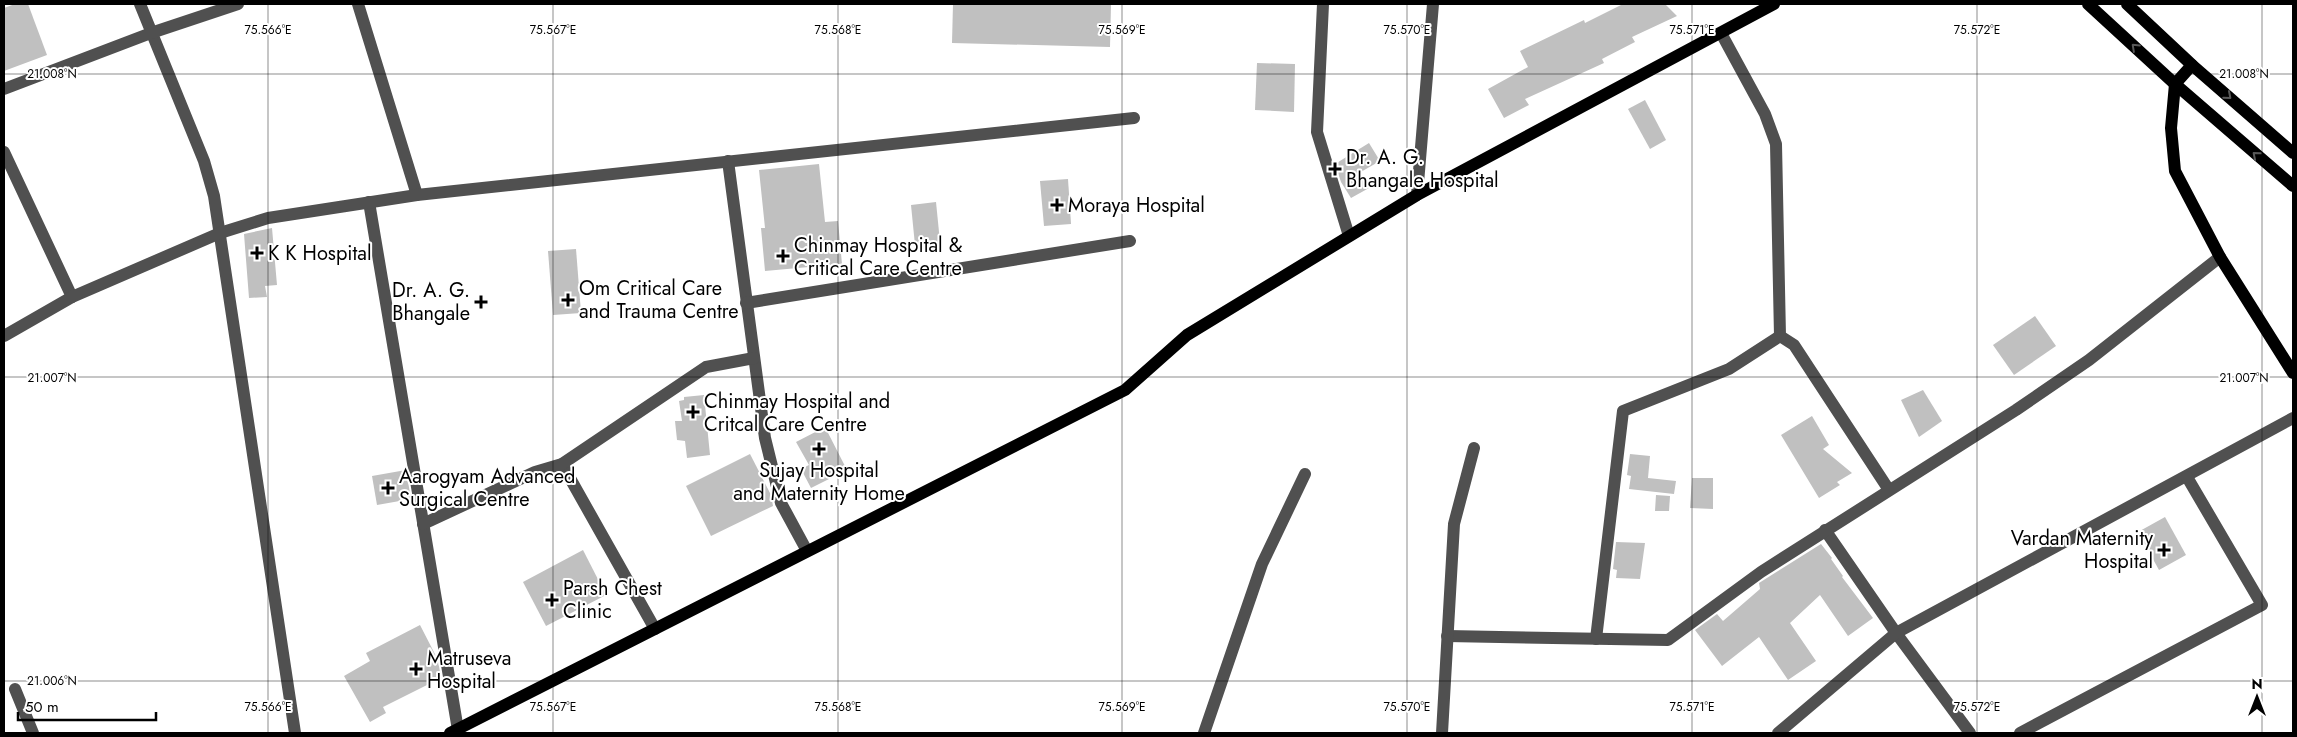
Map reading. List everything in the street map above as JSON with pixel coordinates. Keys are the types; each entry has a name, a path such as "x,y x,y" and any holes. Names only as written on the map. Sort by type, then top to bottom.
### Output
{"main road":[{"path":"2088,4 2175,84 2293,186"},
{"path":"2127,4 2192,65 2293,153"},
{"path":"454,731 1125,390 1187,335 1417,195 1770,5"},
{"path":"2192,65 2175,84 2171,128 2175,172 2220,257 2293,373"}],"street":[{"path":"140,4 204,161 214,196 295,733"},
{"path":"4,89 151,33 238,4"},
{"path":"358,4 417,194"},
{"path":"1322,4 1317,132 1349,236"},
{"path":"1417,195 1433,4"},
{"path":"1720,33 1765,114 1776,144 1780,336"},
{"path":"4,336 72,297 220,233 268,218 417,194 1134,118"},
{"path":"4,152 72,297"},
{"path":"728,162 765,438 782,503 807,551"},
{"path":"369,202 423,524 454,731"},
{"path":"746,302 1130,241"},
{"path":"1446,636 1668,640 1761,572 2016,410 2089,360 2220,257"},
{"path":"1780,336 1794,345 1889,490"},
{"path":"1596,639 1623,411 1728,369 1780,336"},
{"path":"423,524 534,472 562,464 706,367 754,358"},
{"path":"1778,733 1896,633 2293,418"},
{"path":"1442,733 1446,636 1454,524 1474,448"},
{"path":"562,464 655,629"},
{"path":"1204,733 1262,564 1305,474"},
{"path":"2020,733 2262,605 2186,477"},
{"path":"1825,530 1896,633 1970,733"},
{"path":"15,689 33,733"}],"building":[{"path":"15,4 28,4 47,55 4,71 4,8"},
{"path":"953,4 1111,4 1110,47 952,43"},
{"path":"1623,4 1665,4 1677,16 1632,37 1635,42 1602,59 1604,63 1525,99 1529,105 1504,118 1488,89 1528,67 1520,51 1584,20 1585,23"},
{"path":"1257,63 1295,64 1294,112 1255,110"},
{"path":"1645,100 1666,140 1650,149 1628,109"},
{"path":"1369,143 1380,161 1359,173 1369,188 1351,198 1341,182 1335,164"},
{"path":"819,164 825,222 838,221 842,264 765,271 761,228 765,228 759,170"},
{"path":"1068,179 1071,224 1044,226 1040,181"},
{"path":"936,202 940,242 915,245 911,205"},
{"path":"272,228 277,285 265,286 267,297 249,298 244,234"},
{"path":"576,249 581,313 553,315 548,251"},
{"path":"2035,316 2056,346 2014,375 1993,345"},
{"path":"1923,390 1942,421 1919,437 1901,400"},
{"path":"704,395 710,455 687,458 685,441 677,440 675,421 682,421 679,401 684,400 684,397"},
{"path":"1812,416 1829,445 1823,449 1852,473 1837,482 1840,485 1819,498 1781,435"},
{"path":"825,427 847,470 811,488 801,469 809,465 796,442"},
{"path":"750,454 771,495 773,506 711,536 686,486"},
{"path":"1630,454 1650,456 1648,478 1676,481 1674,494 1629,489 1631,476 1627,475"},
{"path":"406,470 411,499 377,505 372,476"},
{"path":"1692,478 1713,478 1713,509 1690,508"},
{"path":"1656,495 1670,496 1669,511 1655,511"},
{"path":"2165,517 2186,555 2159,570 2138,532"},
{"path":"1616,542 1645,543 1640,579 1616,578 1617,570 1613,569"},
{"path":"1821,544 1832,558 1842,577 1873,618 1848,636 1820,595 1790,623 1816,661 1788,680 1759,637 1722,666 1695,630 1717,614 1723,621 1760,589 1759,583"},
{"path":"583,550 606,595 546,626 523,582"},
{"path":"420,625 438,660 441,678 383,707 386,713 370,722 344,676 370,661 366,653"}],"place":[{"name":"Dr. A. G. Bhangale Hospital","path":"1335,169"},
{"name":"Moraya Hospital","path":"1057,205"},
{"name":"K K Hospital","path":"257,253"},
{"name":"Chinmay Hospital & Critical Care Centre","path":"783,256"},
{"name":"Om Critical Care and Trauma Centre","path":"568,300"},
{"name":"Dr. A. G. Bhangale","path":"481,302"},
{"name":"Chinmay Hospital and Critcal Care Centre","path":"693,412"},
{"name":"Sujay Hospital and Maternity Home","path":"819,449"},
{"name":"Aarogyam Advanced Surgical Centre","path":"388,488"},
{"name":"Vardan Maternity Hospital","path":"2164,550"},
{"name":"Parsh Chest Clinic","path":"552,600"},
{"name":"Matruseva Hospital","path":"416,669"}]}
